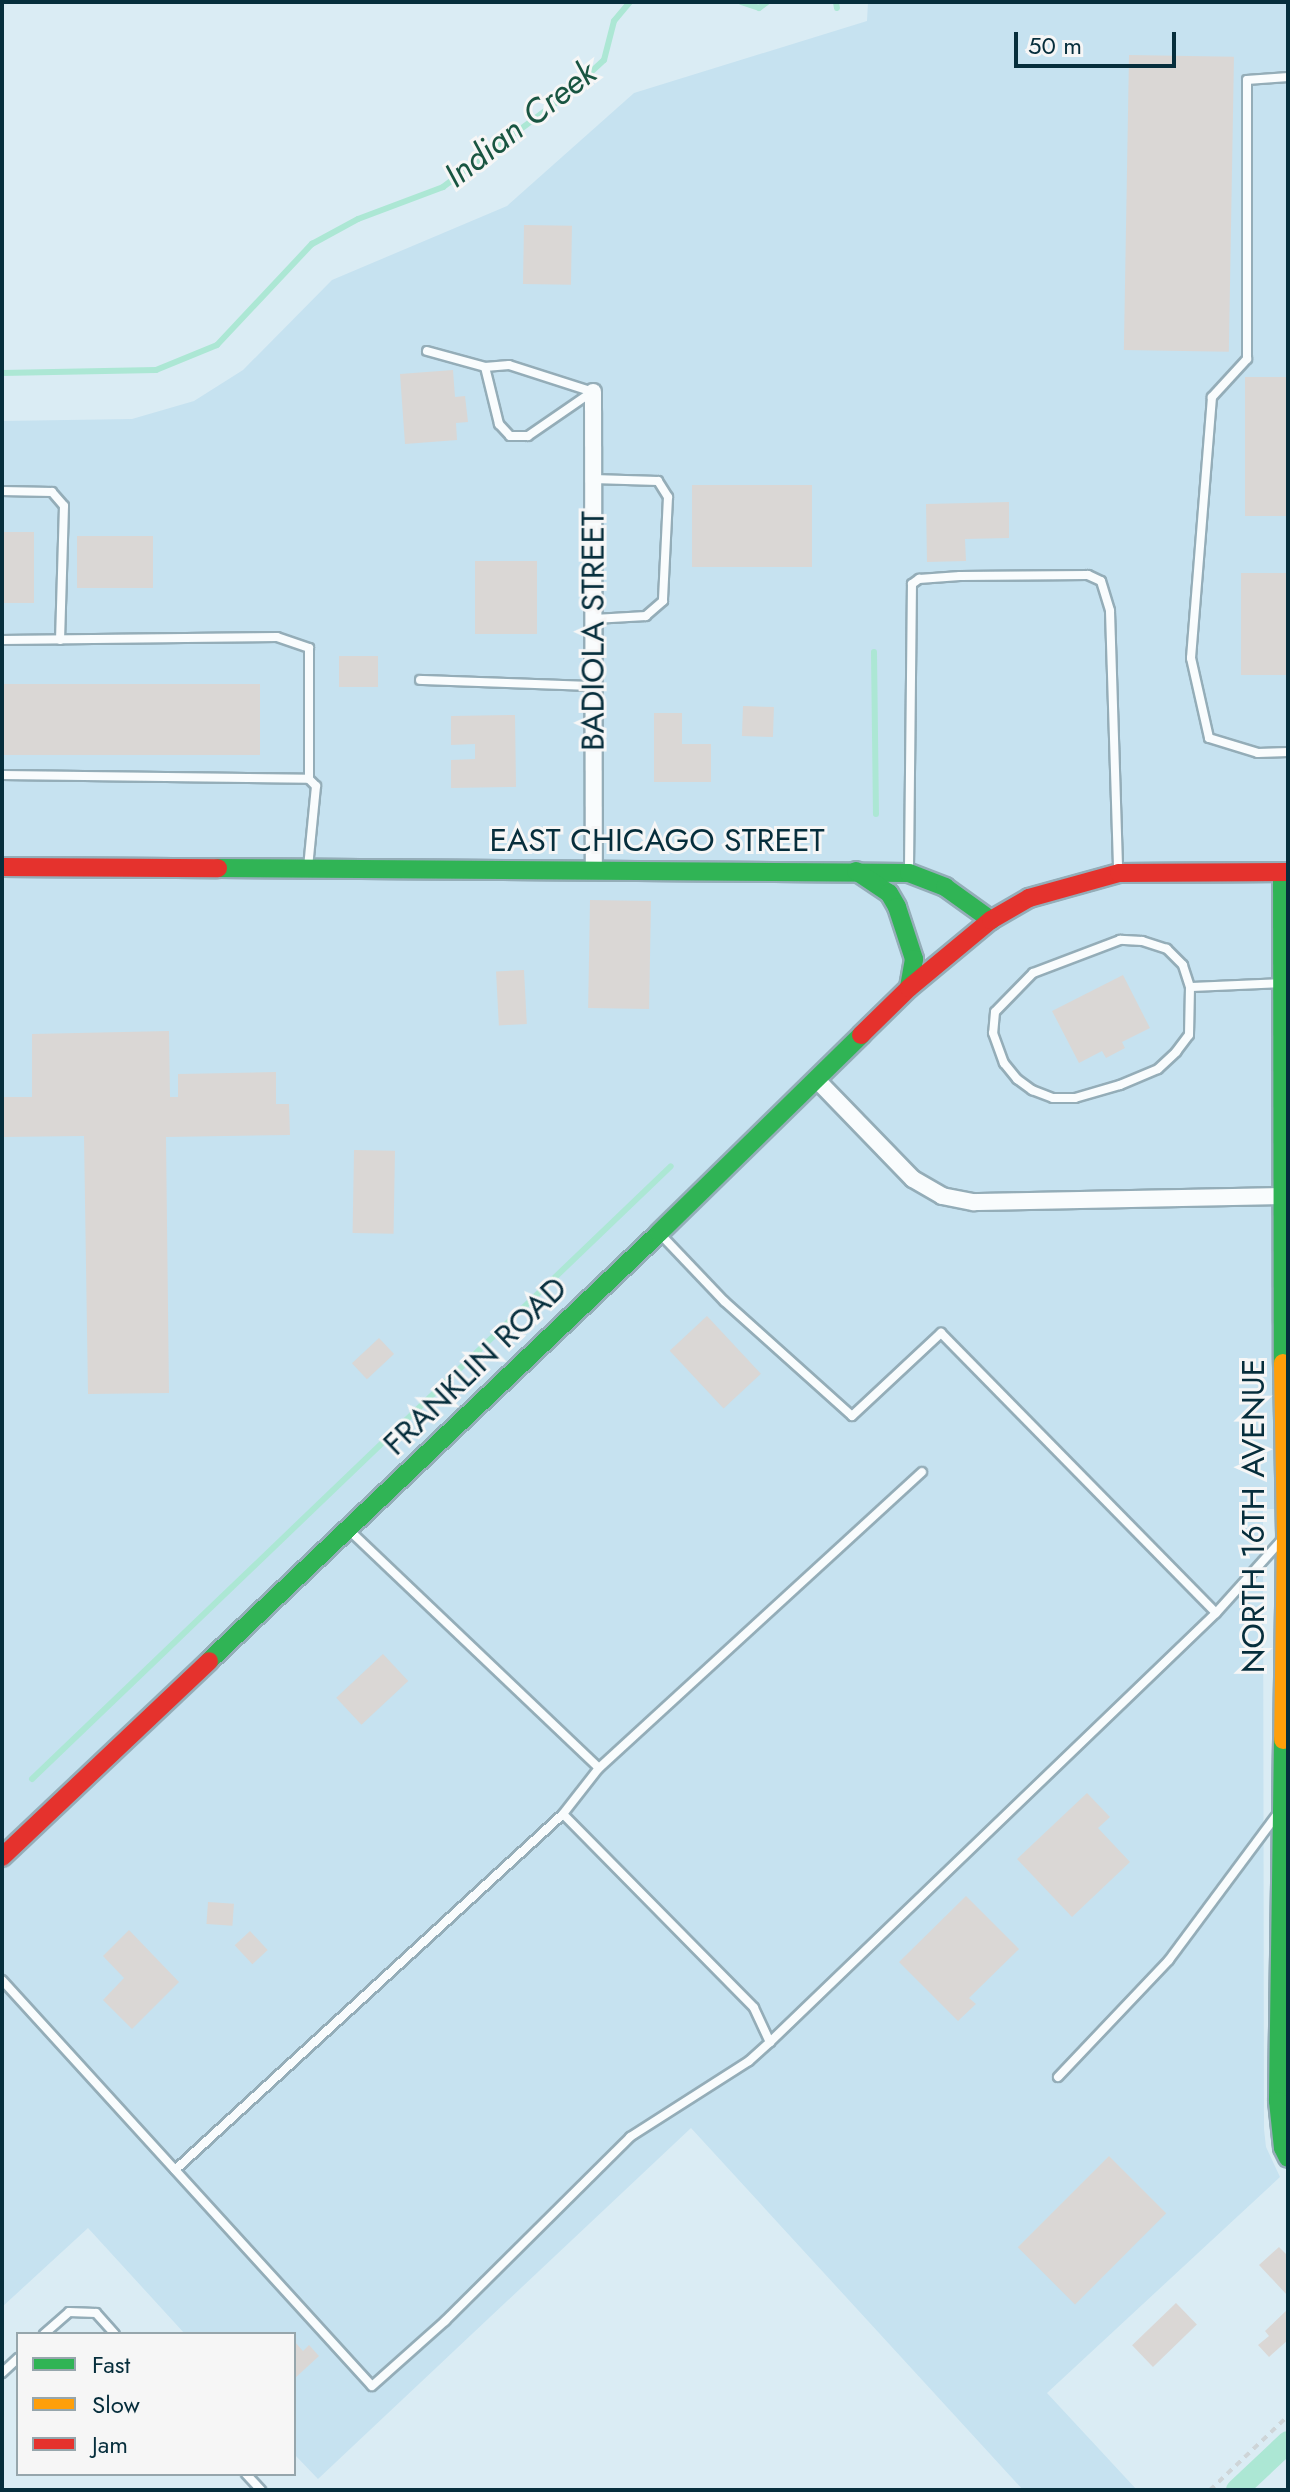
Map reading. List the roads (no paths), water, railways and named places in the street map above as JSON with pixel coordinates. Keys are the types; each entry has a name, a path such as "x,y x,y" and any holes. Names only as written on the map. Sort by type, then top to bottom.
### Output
{"street":[{"name":"BADIOLA STREET","path":"593,392 594,870"},
{"name":"EAST CHICAGO STREET","path":"2,867 909,873 945,887 991,920"},
{"path":"856,871 889,893 897,907 914,959 909,988"},
{"path":"991,920 1029,898 1119,873 1285,872"},
{"name":"NORTH 16TH AVENUE","path":"1285,872 1281,983 1287,1535 1284,1986 1278,2101 1283,2148 1288,2158"},
{"name":"FRANKLIN ROAD","path":"2,1857 659,1233 909,988 991,920"},
{"path":"817,1080 913,1179 942,1196 974,1202 1284,1196"}],"lane":[{"path":"1288,77 1247,80 1247,359 1212,397 1191,658 1209,738 1258,753 1288,752"},
{"path":"427,351 485,367 509,365 593,392"},
{"path":"485,367 499,424 510,436 528,436 593,392"},
{"path":"593,479 658,481 668,497 663,601 646,616 593,619"},
{"path":"2,491 52,492 64,506 60,640"},
{"path":"909,873 912,584 919,579 960,576 1088,575 1101,581 1110,611 1114,830 1119,873"},
{"path":"2,640 277,637 309,648 309,779"},
{"path":"420,680 594,686"},
{"path":"2,775 309,779 316,786 308,868"},
{"path":"1120,940 1142,941 1167,949 1183,965 1190,987 1189,1035 1176,1052 1158,1069 1120,1085 1075,1098 1053,1098 1032,1090 1017,1079 1004,1063 993,1033 995,1012 1033,973 1120,940"},
{"path":"1190,987 1281,983"},
{"path":"659,1233 724,1301 852,1416 941,1333 1216,1613"},
{"path":"175,2170 563,1814 599,1768 922,1472"},
{"path":"347,1529 599,1768"},
{"path":"2,1980 372,2386 445,2321 630,2137 749,2061 770,2042 1216,1613 1287,1535"},
{"path":"1058,2077 1169,1960 1283,1806"},
{"path":"563,1814 754,2008 770,2042"},
{"path":"46,2332 69,2312 96,2313 113,2332"}],"waterway":[{"name":"Indian Creek","path":"2,373 156,370 217,345 312,244 358,219 443,187 565,96 604,60 614,21 630,2"},
{"name":"Indian Creek","path":"741,2 759,8 767,2"},
{"path":"836,2 837,8"},
{"path":"874,652 876,814"},
{"path":"32,1779 671,1166"},
{"path":"1237,2490 1288,2442"}]}
